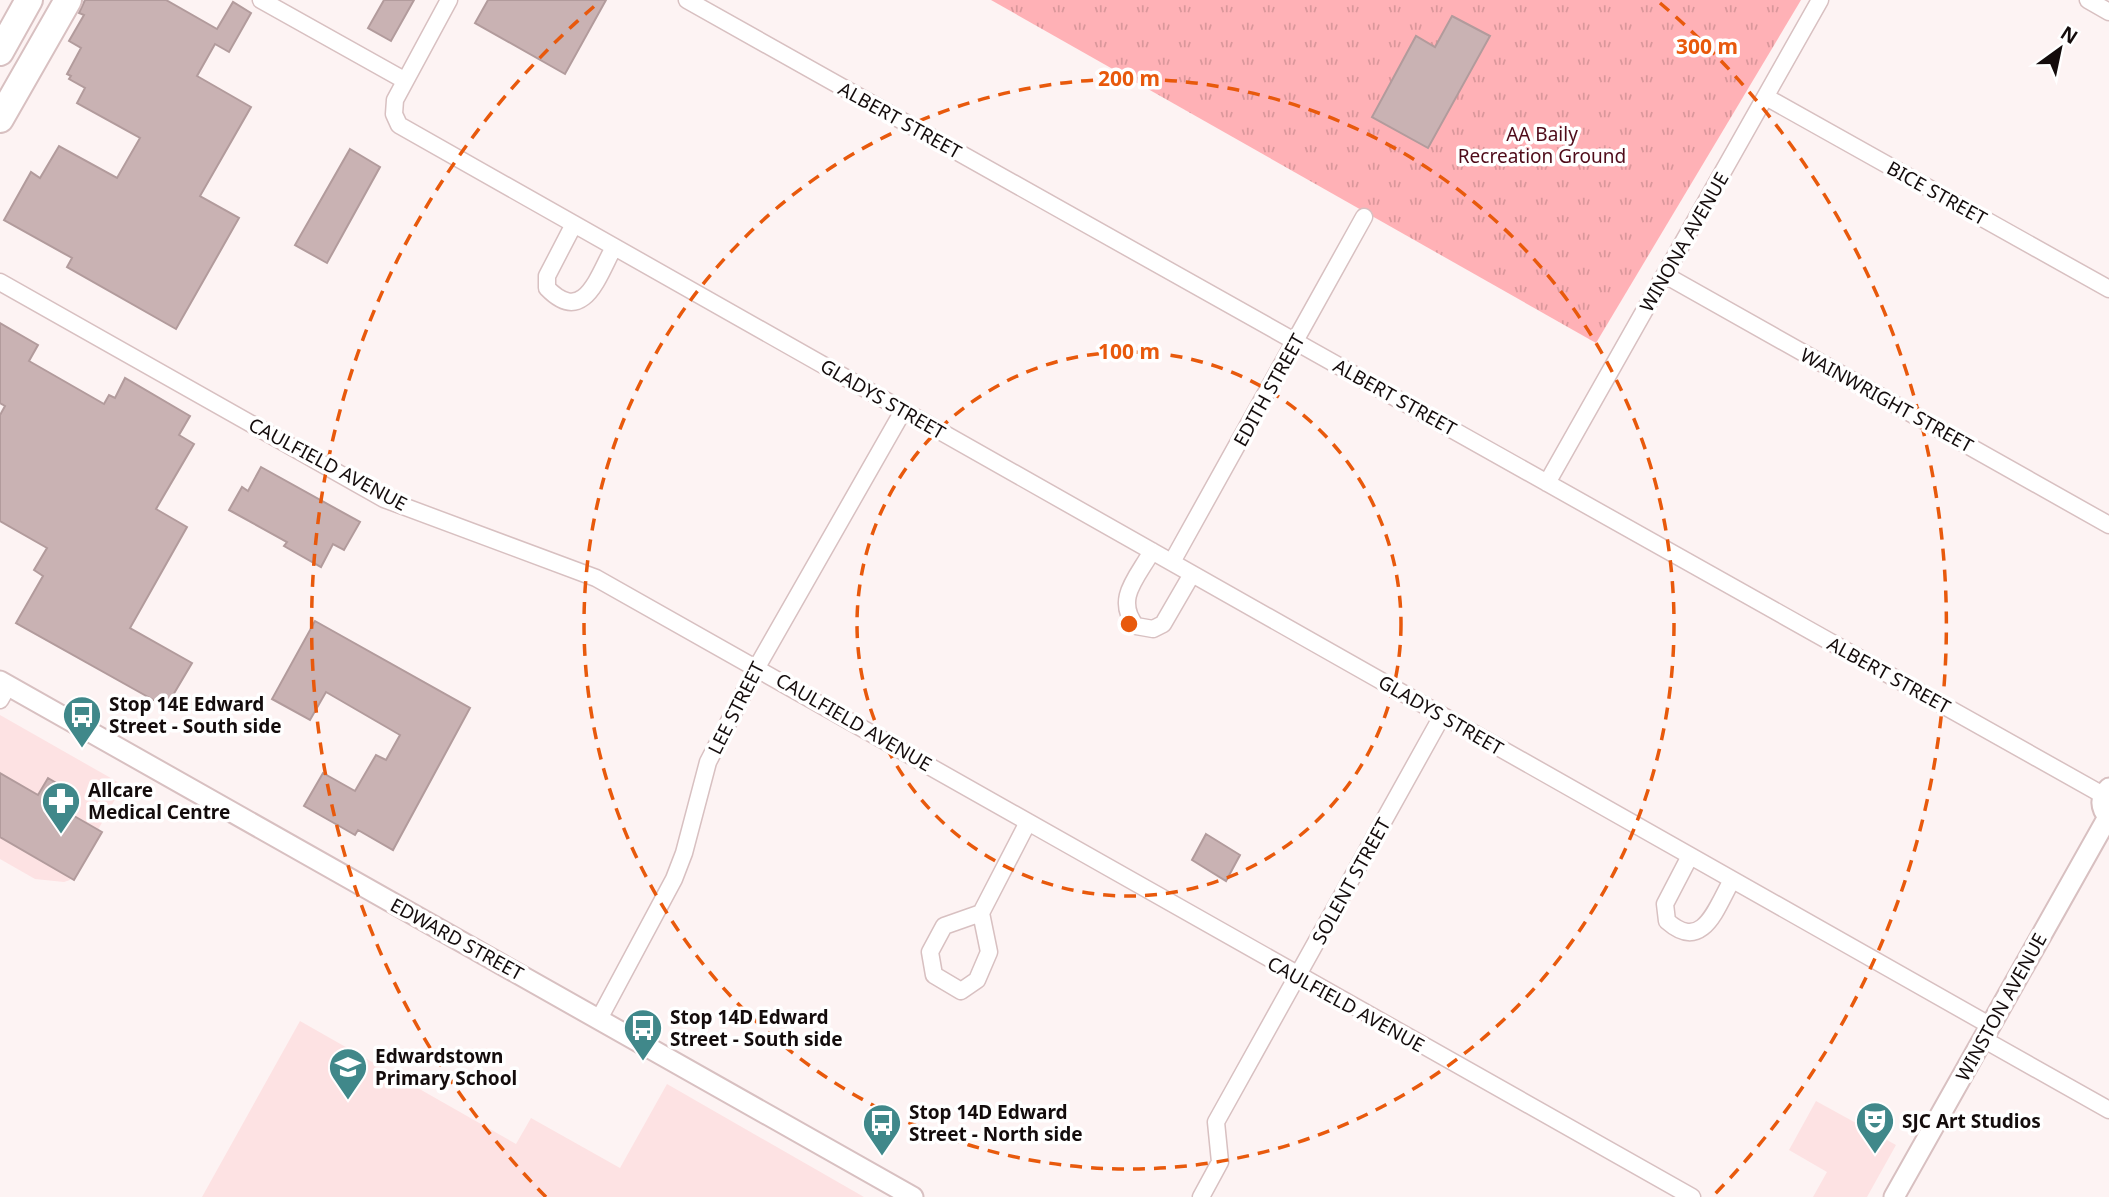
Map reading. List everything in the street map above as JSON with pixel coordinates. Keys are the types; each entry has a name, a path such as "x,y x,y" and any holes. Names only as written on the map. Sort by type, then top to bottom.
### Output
{"highway":[{"path":"0,52 29,0"},
{"path":"0,119 68,0"}],"street":[{"path":"261,0 404,80 449,0"},
{"name":"ALBERT STREET","path":"687,0 1547,483 2106,791"},
{"name":"WINONA AVENUE","path":"1547,483 1820,0"},
{"path":"2088,0 2109,12"},
{"name":"GLADYS STREET","path":"404,80 395,100 394,114 399,125 1732,880 1987,1032 2109,1110"},
{"name":"BICE STREET","path":"1766,97 2109,289"},
{"name":"EDITH STREET","path":"1172,562 1364,217"},
{"path":"574,224 547,276 547,288 560,301 574,303 585,299 614,247"},
{"name":"WAINWRIGHT STREET","path":"1665,275 2109,525"},
{"name":"CAULFIELD AVENUE","path":"0,282 384,499 596,578 757,667 1298,977 1692,1197"},
{"name":"LEE STREET","path":"599,1019 674,879 684,853 708,762 757,667 903,411"},
{"path":"1152,551 1124,601 1126,614 1136,626 1153,628 1163,624 1192,574"},
{"name":"EDWARD STREET","path":"3,689 914,1197"},
{"name":"SOLENT STREET","path":"1201,1197 1220,1162 1216,1122 1442,716"},
{"path":"2106,791 2102,806 2109,817"},
{"name":"WINSTON AVENUE","path":"1894,1197 2109,817"},
{"path":"981,913 944,926 930,951 934,975 961,991 977,980 989,952 981,913 1028,822"},
{"path":"1690,856 1665,904 1667,921 1679,932 1696,933 1706,926 1732,880"}],"shaded area":[{"path":"0,715 123,785 70,880 64,882 35,879 0,859"},
{"name":"Edwardstown Primary School","path":"300,1021 516,1144 531,1118 620,1168 667,1084 864,1197 202,1197"},
{"path":"1816,1101 1896,1145 1867,1197 1813,1197 1827,1172 1789,1150"}],"green space":[{"name":"AA Baily Recreation Ground","path":"991,0 1801,0 1596,343"}],"building":[{"path":"85,0 166,0 217,29 233,2 251,13 229,52 215,44 197,76 251,107 200,196 239,218 176,329 67,267 72,258 4,220 31,172 40,178 59,146 117,178 140,138 77,103 85,88 69,79 71,76 67,74 81,48 69,41 84,15 79,13"},
{"path":"384,0 414,0 391,41 368,28"},
{"path":"488,0 606,0 565,74 475,23"},
{"path":"1452,16 1490,36 1428,148 1372,117 1416,36 1435,47"},
{"path":"350,149 380,167 327,263 295,245"},
{"path":"0,323 38,345 29,361 104,404 109,395 115,398 125,378 190,416 179,435 194,444 156,509 187,527 130,628 192,663 166,707 16,623 43,576 34,570 47,548 0,521 0,415 5,406 0,403"},
{"path":"261,467 360,522 344,550 333,544 321,567 284,546 287,542 229,510 242,487 248,491"},
{"path":"315,621 470,708 393,850 358,830 355,835 304,806 323,773 355,791 376,755 386,760 400,735 326,692 310,720 272,699"},
{"path":"0,773 38,795 48,778 65,788 55,805 102,832 74,880 0,837"},
{"path":"1206,834 1240,855 1226,881 1192,860"}],"place":[{"name":"Stop 14E Edward Street - South side","path":"82,749"},
{"name":"Allcare Medical Centre","path":"61,835"},
{"name":"Stop 14D Edward Street - South side","path":"643,1062"},
{"name":"Edwardstown Primary School","path":"348,1101"},
{"name":"SJC Art Studios","path":"1875,1155"},
{"name":"Stop 14D Edward Street - North side","path":"882,1157"}]}
